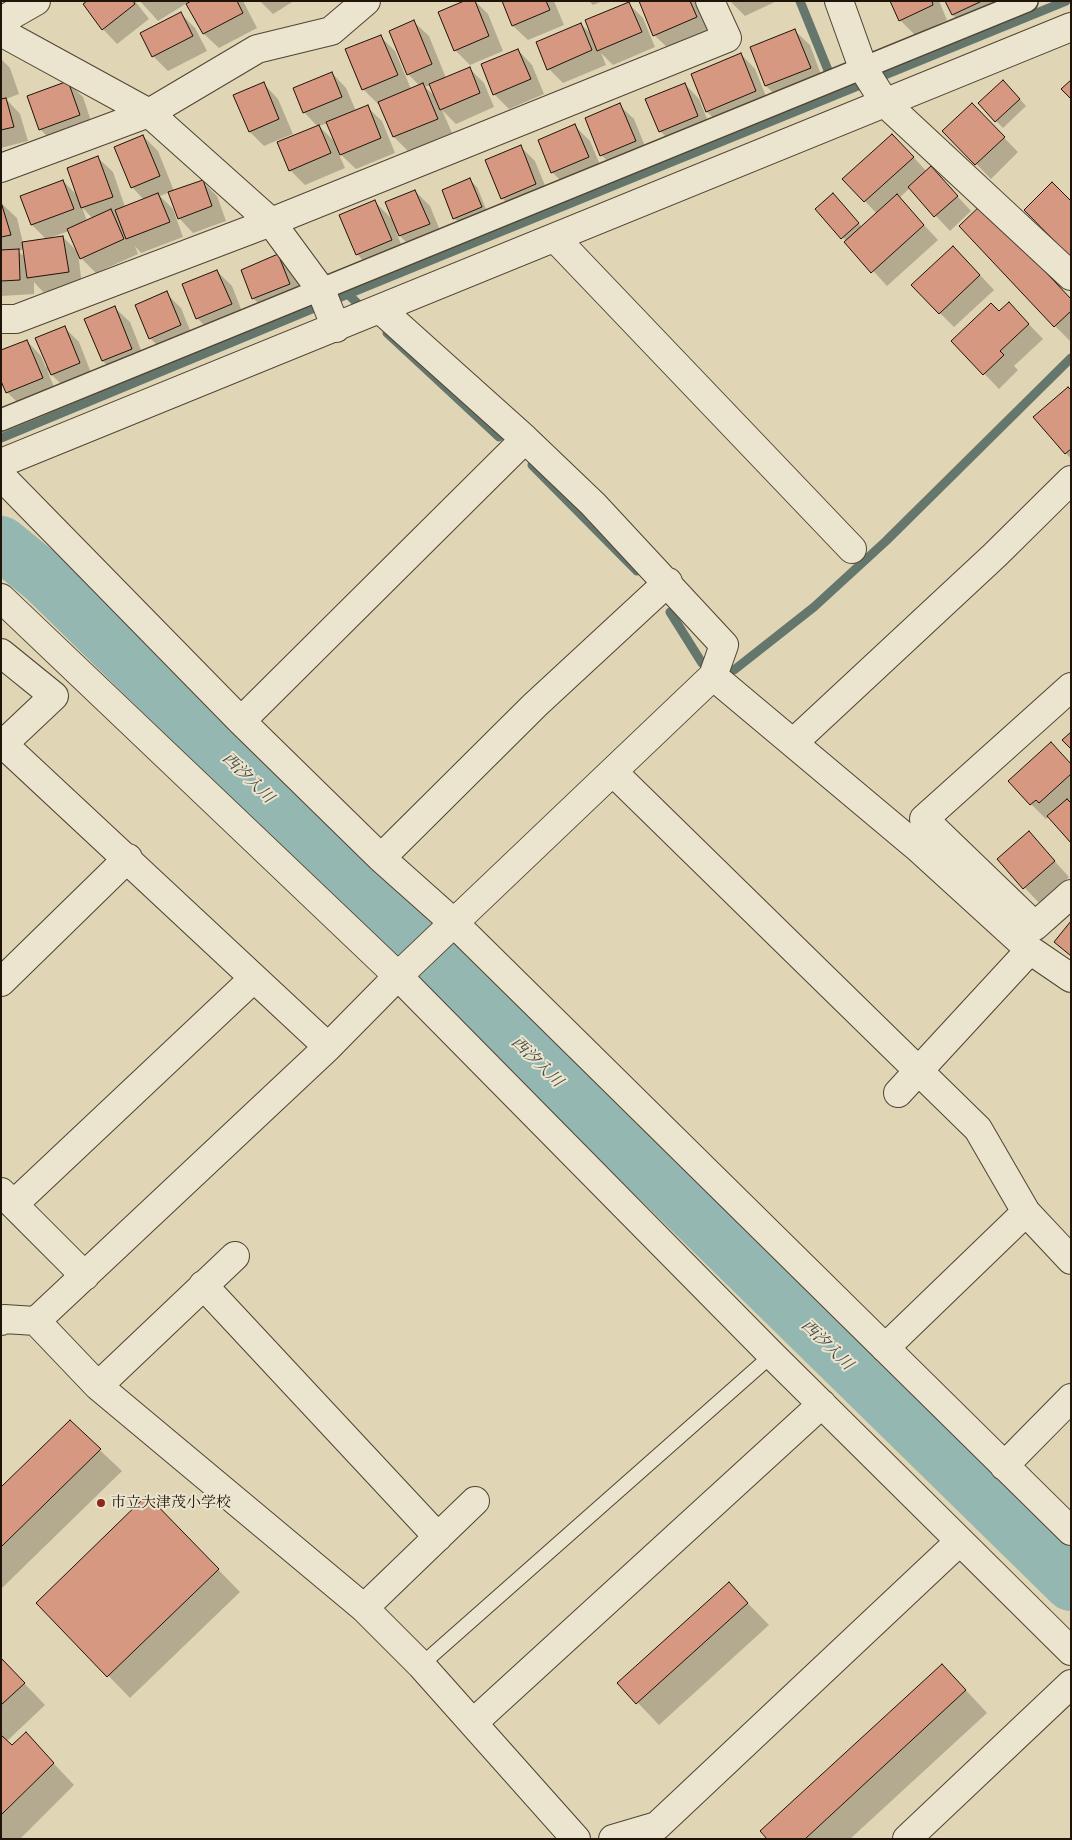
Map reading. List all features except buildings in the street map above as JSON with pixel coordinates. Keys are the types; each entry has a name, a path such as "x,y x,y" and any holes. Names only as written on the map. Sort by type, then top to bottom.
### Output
{"street":[{"path":"1,21 36,1"},
{"path":"1,168 149,112 257,49 332,31 366,1"},
{"path":"1,319 16,319 270,222 727,38 710,1"},
{"path":"839,1 864,68 885,103 1071,276"},
{"path":"1,420 1027,1"},
{"path":"1,463 1071,27"},
{"path":"1,32 149,112 270,222 321,290 336,328"},
{"path":"555,238 852,548"},
{"path":"36,1321 328,1047 398,976 714,676 724,645 668,582 593,504 525,439 380,309"},
{"path":"241,721 525,439"},
{"path":"1,476 241,721 381,858 454,923 1071,1531"},
{"path":"793,743 988,562 1071,480"},
{"path":"381,858 535,705 668,582"},
{"path":"1,598 398,976 772,1355 1071,1651"},
{"path":"1,653 54,696 2,745 128,858 328,1047"},
{"path":"714,676 917,847 1030,950 1071,978"},
{"path":"1071,687 924,819 1035,926 1071,894"},
{"path":"613,772 978,1129 1026,1212 1071,1260"},
{"path":"1,982 128,858"},
{"path":"898,1093 1030,950"},
{"path":"84,1276 8,1198 254,978"},
{"path":"885,1348 1026,1212"},
{"path":"98,1386 235,1256"},
{"path":"204,1285 438,1536"},
{"path":"2,1318 36,1321 98,1386 364,1608 421,1665 576,1839"},
{"path":"1004,1466 1071,1398"},
{"path":"473,1723 822,1404"},
{"path":"364,1608 475,1502"},
{"path":"613,1839 657,1826 960,1541"},
{"path":"907,1839 1071,1684"}],"lane":[{"path":"421,1665 772,1355"}],"waterway":[{"path":"800,1 832,80"},
{"path":"1,438 1066,1"},
{"path":"348,294 365,311"},
{"path":"387,333 499,437"},
{"path":"670,612 702,663 734,670 814,607 886,541 1071,358"},
{"path":"532,465 637,571"},
{"name":"西汐入川","path":"1,543 44,578 1071,1584"}],"place":[{"name":"市立大津茂小学校","path":"101,1503"}]}
